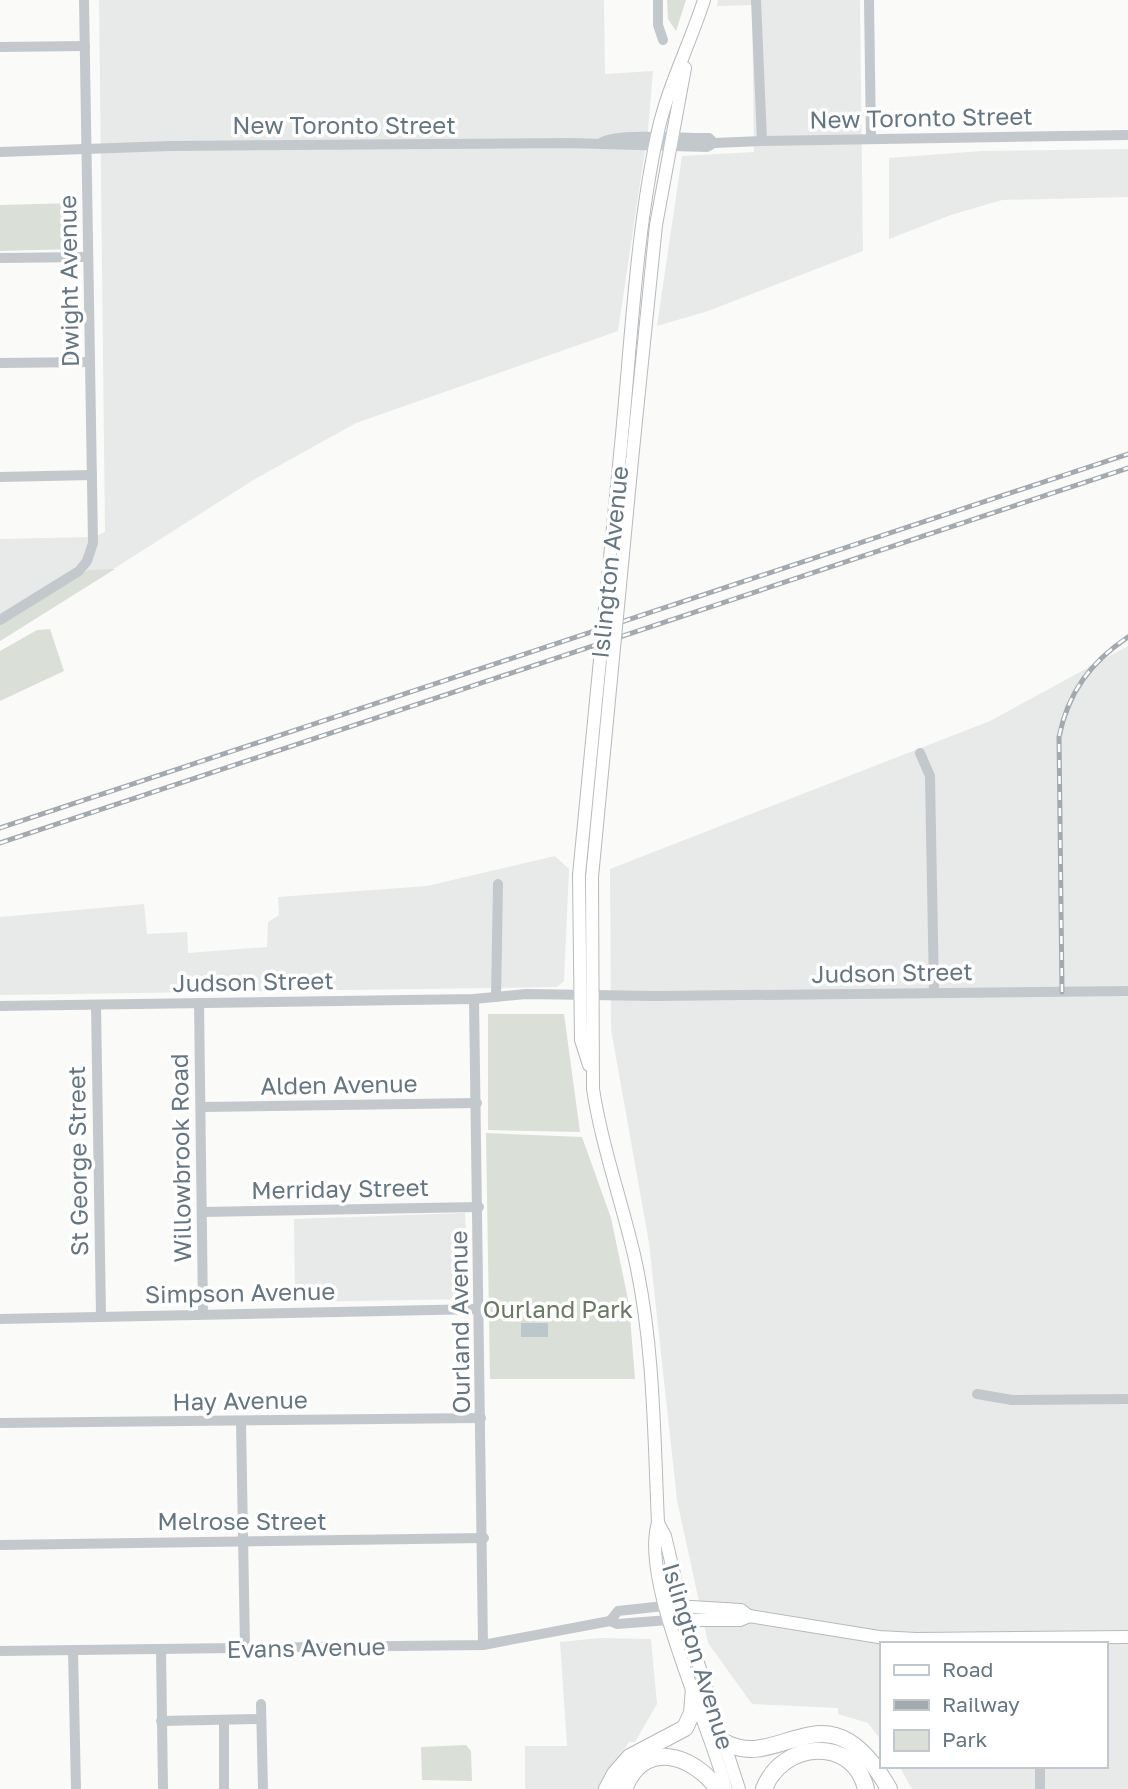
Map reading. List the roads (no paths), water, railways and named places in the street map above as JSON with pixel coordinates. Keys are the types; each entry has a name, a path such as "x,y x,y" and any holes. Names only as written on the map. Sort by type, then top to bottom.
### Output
{"highway":[{"path":"607,1789 615,1774 630,1757 674,1736 687,1726 692,1713 694,1688"},
{"path":"726,1743 745,1751 801,1735 831,1735 864,1755 889,1789"},
{"path":"764,1789 782,1761 804,1751 816,1750 827,1752 852,1765 866,1789"},
{"path":"624,1789 641,1765 665,1757 689,1761 706,1773 718,1789"}],"main road":[{"name":"Islington Avenue","path":"704,0 687,53 670,90 656,143 585,876 586,997 598,1123 637,1273 650,1365 658,1523 654,1537 664,1606 694,1688 726,1789"},
{"name":"Islington Avenue","path":"639,335 687,53"},
{"name":"Islington Avenue","path":"658,1523 665,1536 682,1612 739,1789"},
{"name":"Evans Avenue","path":"664,1606 682,1612 741,1610 749,1616 879,1637 1038,1641 1128,1637"},
{"name":"Evans Avenue","path":"669,1620 682,1612"}],"street":[{"name":"Dwight Avenue","path":"0,620 73,576 87,561 93,543 84,0"},
{"path":"658,0 658,25 663,40"},
{"path":"756,0 762,141"},
{"path":"869,0 871,139"},
{"path":"0,47 85,46"},
{"name":"New Toronto Street","path":"0,152 170,146 601,143 606,138 671,143 709,138 714,143 1128,135"},
{"path":"0,258 88,257"},
{"path":"0,363 90,362"},
{"path":"0,477 92,475"},
{"path":"920,753 930,776 934,993"},
{"path":"498,884 501,997"},
{"name":"Judson Street","path":"0,1006 501,997 1128,991"},
{"name":"Ourland Avenue","path":"474,999 484,1538 483,1645"},
{"name":"Willowbrook Road","path":"199,1003 203,1312"},
{"name":"St George Street","path":"96,1004 101,1316"},
{"name":"Alden Avenue","path":"202,1107 477,1103"},
{"name":"Merriday Street","path":"203,1212 479,1207"},
{"name":"Simpson Avenue","path":"0,1319 203,1312 480,1309"},
{"path":"977,1394 1012,1400 1128,1399"},
{"name":"Hay Avenue","path":"0,1423 481,1418"},
{"path":"241,1422 245,1648"},
{"name":"Melrose Street","path":"0,1545 484,1538"},
{"name":"Evans Avenue","path":"610,1621 618,1611 664,1606"},
{"name":"Evans Avenue","path":"0,1651 483,1645 610,1621 617,1624 669,1620"},
{"path":"160,1649 163,1789"},
{"path":"72,1650 76,1789"},
{"path":"261,1704 263,1789"},
{"path":"162,1721 261,1720"},
{"path":"223,1721 224,1789"},
{"path":"1040,1768 1040,1789"}],"railway":[{"path":"0,828 1128,454"},
{"path":"0,843 1128,468"},
{"path":"1062,992 1059,737 1068,706 1083,680 1103,657 1128,637"}],"park label":[{"name":"Ourland Park","path":"558,1308"}]}
